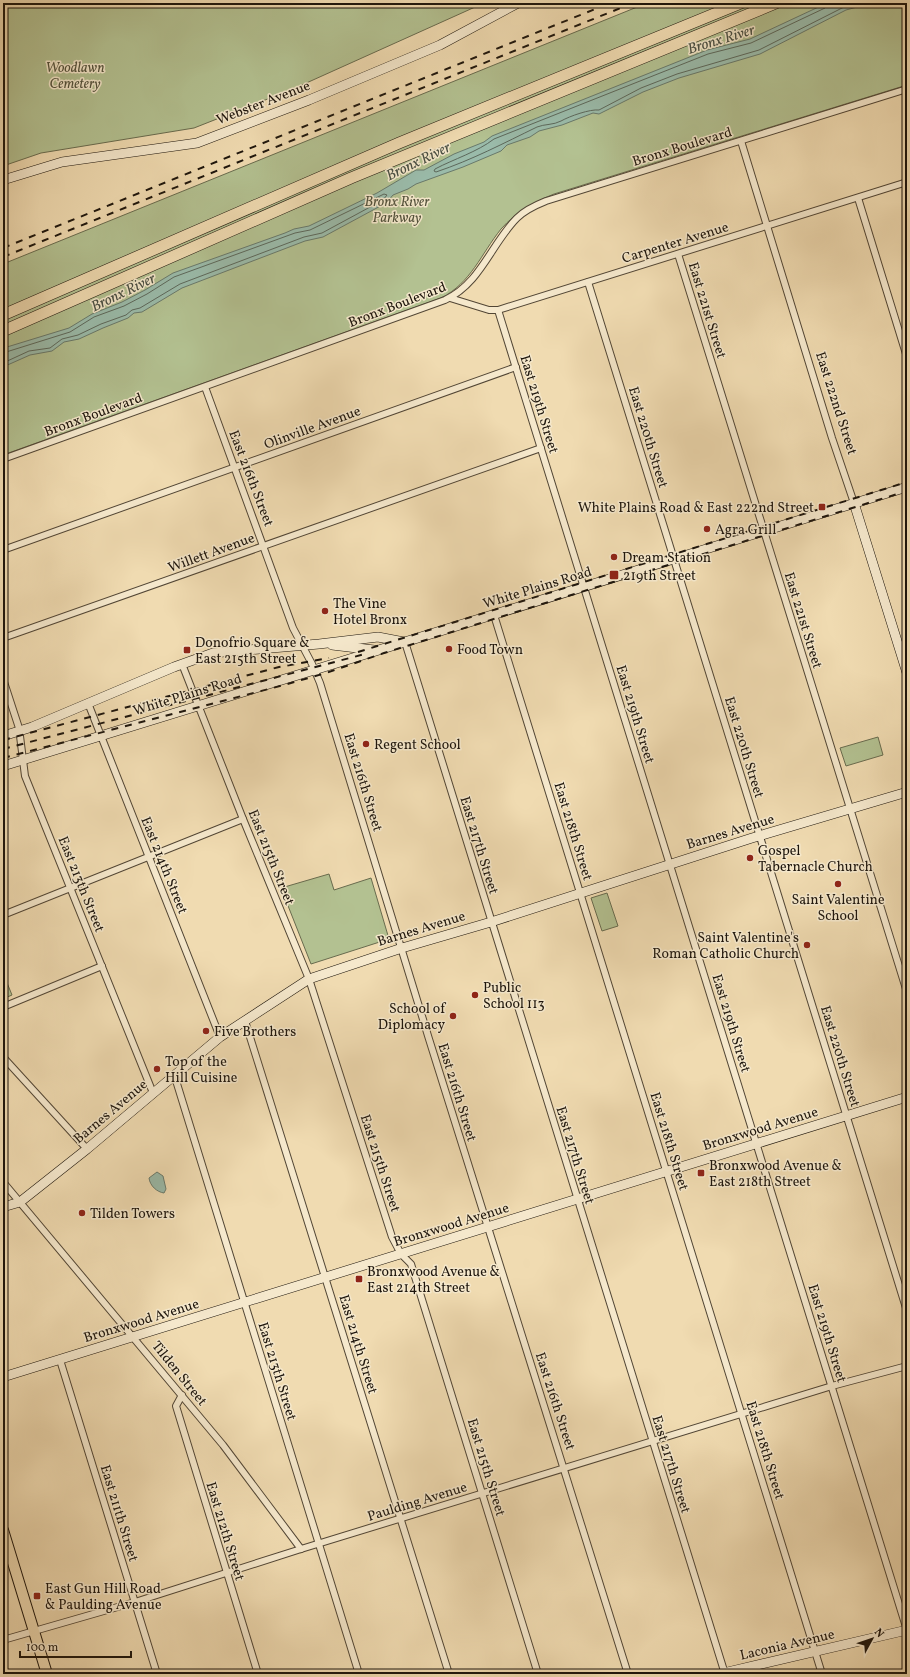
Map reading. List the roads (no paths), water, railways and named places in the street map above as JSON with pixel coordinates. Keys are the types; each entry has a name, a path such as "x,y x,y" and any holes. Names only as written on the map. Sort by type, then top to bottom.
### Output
{"highway":[{"path":"3,315 399,143 741,3"},
{"path":"3,331 351,178 776,3"}],"main road":[{"path":"3,1530 5,1546 48,1674"}],"street":[{"name":"Webster Avenue","path":"3,180 62,162 204,140 309,100 440,45 518,3"},
{"name":"Bronx Boulevard","path":"3,459 450,298 474,278 510,226 518,217 553,198 907,89"},
{"name":"East 222nd Street","path":"741,141 832,438 854,503 907,674"},
{"name":"Carpenter Avenue","path":"450,298 490,310 498,310 907,182"},
{"path":"858,198 907,357"},
{"name":"East 221st Street","path":"678,254 907,992"},
{"name":"East 220th Street","path":"588,282 907,1311"},
{"name":"East 219th Street","path":"498,310 907,1630"},
{"name":"Olinville Avenue","path":"3,550 516,367"},
{"name":"East 216th Street","path":"205,387 293,628 315,670 628,1674"},
{"name":"Willett Avenue","path":"3,638 541,448"},
{"name":"White Plains Road","path":"3,766 907,487"},
{"name":"East 218th Street","path":"494,615 743,1414 822,1674"},
{"name":"White Plains Road","path":"3,736 20,731 212,653 319,644 378,637 405,642"},
{"name":"East 217th Street","path":"405,642 723,1674"},
{"name":"White Plains Road","path":"319,644 380,650"},
{"name":"East 215th Street","path":"182,664 243,819 309,979 392,1238 401,1254 411,1264 538,1674"},
{"name":"East 213th Street","path":"3,679 20,731 25,776 153,1093"},
{"name":"East 214th Street","path":"88,703 220,1037"},
{"name":"Barnes Avenue","path":"3,1207 20,1202 87,1149 174,1074 220,1037 309,979 402,948 491,922 670,864 907,792"},
{"path":"3,915 243,819"},
{"path":"3,1007 102,966"},
{"name":"East 214th Street","path":"245,1022 449,1674"},
{"path":"3,1057 87,1149"},
{"name":"East 213th Street","path":"174,1074 359,1674"},
{"name":"Bronxwood Avenue","path":"3,1378 907,1097"},
{"name":"Tilden Street","path":"3,1182 223,1445 301,1549"},
{"name":"East 211th Street","path":"60,1360 157,1674"},
{"name":"Paulding Avenue","path":"3,1640 135,1602 401,1518 832,1386 907,1366"},
{"name":"East 212th Street","path":"182,1396 176,1406 226,1574 258,1674"},
{"name":"Laconia Avenue","path":"723,1674 907,1630"}],"water":[{"path":"827,3 872,3 846,10 760,54 679,78 643,92 599,114 593,113 562,125 539,131 530,137 507,145 501,151 416,184 393,195 386,203 323,237 305,241 182,288 142,312 134,313 128,318 79,339 64,342 52,351 30,355 3,367 3,350 7,347 69,328 92,314 122,302 145,290 173,273 294,229 309,226 377,193 416,170 424,170 454,154 484,142 492,136 707,50 750,39"},
{"path":"157,1172 163,1176 166,1189 164,1193 154,1188 149,1178"}],"railway":[{"path":"3,248 610,3"},
{"path":"3,257 633,3"},
{"path":"358,652 907,482"},
{"path":"3,758 326,673 384,653 907,491"},
{"path":"3,749 365,654"},
{"path":"3,740 279,667 329,658"}],"place":[{"name":"White Plains Road & East 222nd Street","path":"822,507"},
{"name":"Agra Grill","path":"707,529"},
{"name":"Dream Station","path":"614,557"},
{"name":"219th Street","path":"614,575"},
{"name":"The Vine Hotel Bronx","path":"325,611"},
{"name":"Food Town","path":"449,649"},
{"name":"Donofrio Square & East 215th Street","path":"187,650"},
{"name":"Regent School","path":"366,744"},
{"name":"Gospel Tabernacle Church","path":"750,858"},
{"name":"Saint Valentine School","path":"838,884"},
{"name":"Saint Valentine's Roman Catholic Church","path":"807,945"},
{"name":"Public School 113","path":"475,995"},
{"name":"School of Diplomacy","path":"453,1016"},
{"name":"Five Brothers","path":"206,1031"},
{"name":"Top of the Hill Cuisine","path":"157,1069"},
{"name":"Bronxwood Avenue & East 218th Street","path":"701,1173"},
{"name":"Tilden Towers","path":"82,1213"},
{"name":"Bronxwood Avenue & East 214th Street","path":"359,1279"},
{"name":"East Gun Hill Road & Paulding Avenue","path":"37,1596"}],"water label":[{"name":"Bronx River","path":"721,39"},
{"name":"Bronx River","path":"418,161"},
{"name":"Bronx River","path":"123,292"}],"park label":[{"name":"Woodlawn Cemetery","path":"75,76"},
{"name":"Bronx River Parkway","path":"397,210"}]}
